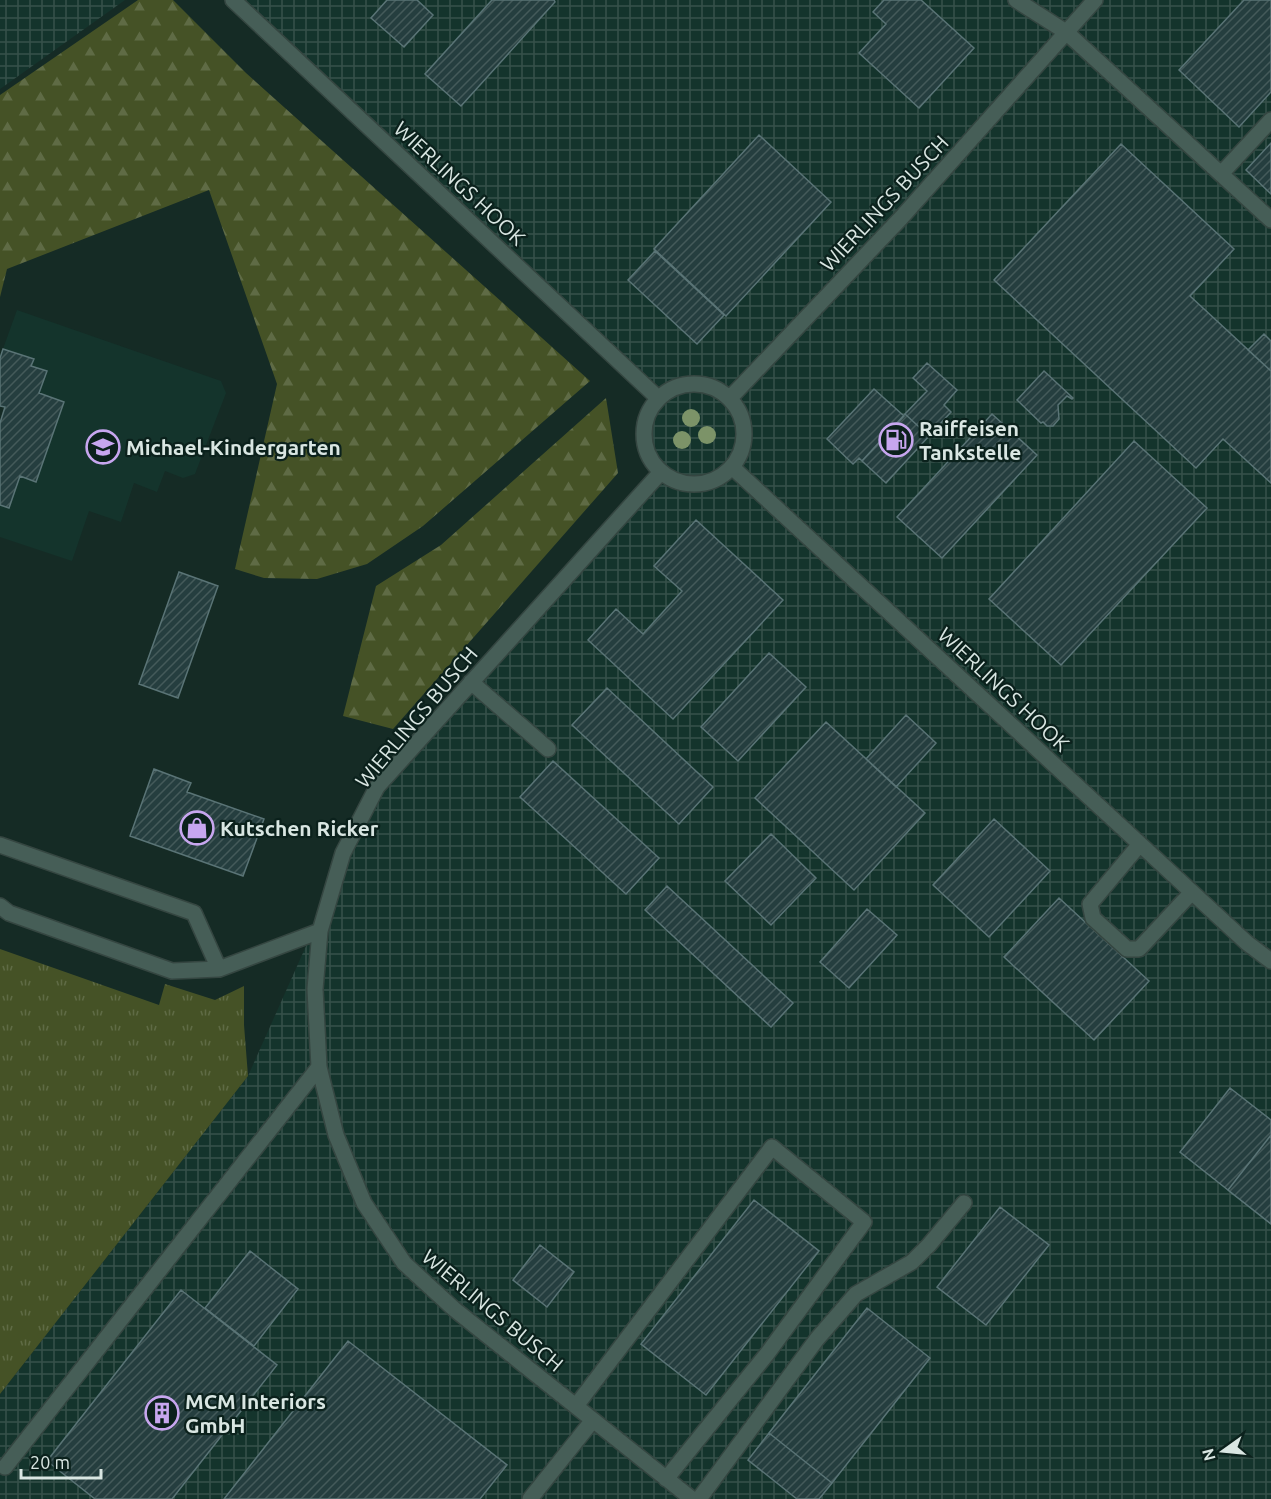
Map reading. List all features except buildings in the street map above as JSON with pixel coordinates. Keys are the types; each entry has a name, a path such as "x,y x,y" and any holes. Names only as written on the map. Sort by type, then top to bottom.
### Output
{"street":[{"name":"WIERLINGS HOOK","path":"233,0 658,398"},
{"path":"1016,0 1066,32 1271,220"},
{"name":"WIERLINGS BUSCH","path":"730,398 901,218 1095,0"},
{"path":"1221,174 1271,120"},
{"path":"694,384 713,387 730,398 740,414 745,432 742,451 732,467 720,477 705,483 689,484 674,480 661,472 651,460 645,446 644,432 646,418 658,398 675,387 694,384"},
{"name":"WIERLINGS HOOK","path":"732,467 1192,892 1271,961"},
{"name":"WIERLINGS BUSCH","path":"661,472 377,787 343,853 320,931 315,989 319,1067 336,1135 364,1203 404,1263 454,1309 692,1499"},
{"path":"471,682 548,749"},
{"path":"1140,844 1090,904 1093,918 1101,926 1127,949 1139,949 1192,892"},
{"path":"0,845 194,913 219,969"},
{"path":"0,906 9,914 172,971 219,969 320,931"},
{"path":"5,1467 319,1067"},
{"path":"576,1406 772,1147 864,1222 767,1354 666,1479"},
{"path":"699,1499 817,1339 856,1294 912,1262 964,1203"},
{"path":"530,1499 593,1420"}],"shaded area":[{"path":"0,0 125,0 0,89"},
{"path":"233,0 1271,0 1271,1499 0,1499 0,1394 248,1076 377,787 660,472 645,446 644,432 646,418 658,399"},
{"name":"Michael-Kindergarten","path":"17,310 221,381 226,393 195,474 183,478 165,471 157,492 134,483 121,522 89,511 72,561 0,537 0,423 5,408 0,406 0,357"}],"green space":[{"path":"138,0 173,0 246,73 590,381 423,526 367,564 317,579 264,578 235,569 277,384 209,190 7,269 0,297 0,95"},
{"path":"606,398 618,473 393,729 343,716 376,586 441,545"},
{"path":"0,949 159,1005 165,984 215,1000 244,986 248,1076 0,1394"}],"place":[{"name":"Raiffeisen Tankstelle","path":"896,440"},
{"name":"Michael-Kindergarten","path":"103,447"},
{"name":"Kutschen Ricker","path":"197,828"},
{"name":"MCM Interiors GmbH","path":"162,1413"}]}
